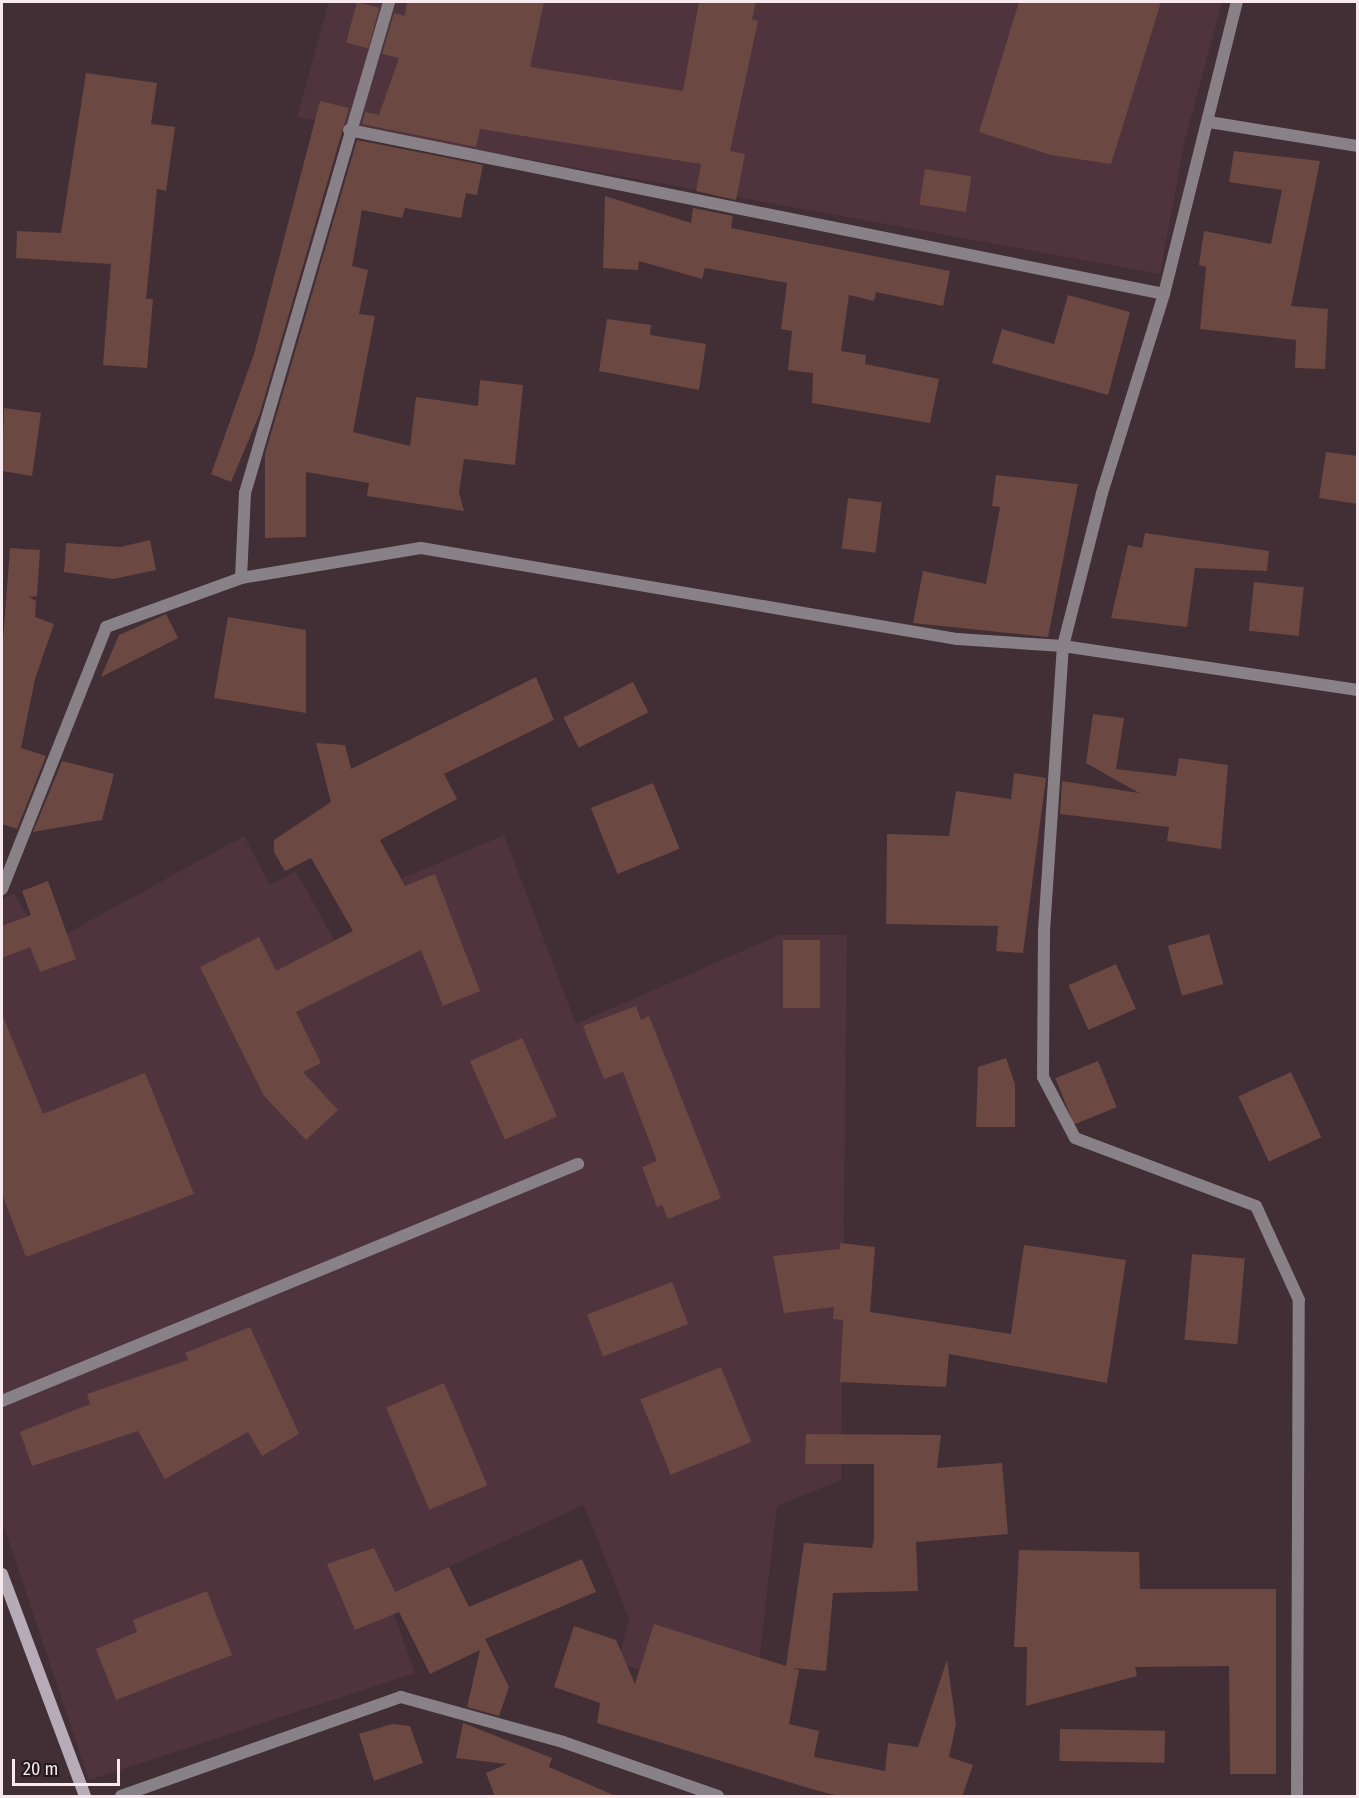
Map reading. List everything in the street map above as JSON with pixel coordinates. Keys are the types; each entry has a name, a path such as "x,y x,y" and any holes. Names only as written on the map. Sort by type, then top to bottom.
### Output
{"main road":[{"path":"2,1574 85,1797"}],"street":[{"path":"242,578 245,493 389,2"},
{"path":"1238,2 1164,294 1102,493 1063,646 1044,931 1043,1077 1076,1138 1256,1206 1299,1300 1297,1797"},
{"path":"1209,122 1358,146"},
{"path":"350,130 1164,294"},
{"path":"2,889 106,627 242,578 421,548 957,639 1063,646 1358,690"},
{"path":"2,1401 578,1164"},
{"path":"121,1797 401,1697 563,1742 718,1797"}],"shaded area":[{"path":"329,2 1222,2 1185,139 1160,274 297,117"},
{"path":"504,835 576,1024 779,935 847,935 841,1480 777,1506 754,1705 618,1663 629,1619 584,1505 387,1595 415,1673 89,1780 2,1521 2,900 13,893 46,945 244,836 270,885 296,871 335,942 389,916 378,889"}],"building":[{"path":"357,2 379,8 368,49 346,43"},
{"path":"407,2 544,2 530,67 683,91 699,2 756,2 752,19 758,21 730,151 745,154 736,200 696,191 701,164 480,129 476,147 362,124 365,112 379,115 399,58 382,54 394,13 405,16"},
{"path":"1019,2 1161,2 1111,164 1051,155 979,132"},
{"path":"86,73 157,83 151,124 175,127 166,191 157,189 146,299 153,299 147,368 103,365 111,264 16,258 17,231 61,233"},
{"path":"320,101 349,108 260,413 231,482 211,474 254,354"},
{"path":"357,140 483,165 477,195 466,193 461,218 405,208 402,218 362,210 352,266 368,270 359,314 375,316 353,432 410,446 416,397 478,406 480,380 523,385 515,465 464,459 459,493 464,511 367,496 369,483 306,472 306,537 265,538 265,454"},
{"path":"1234,151 1320,161 1291,306 1328,309 1325,369 1295,368 1296,340 1200,329 1206,267 1199,265 1204,231 1271,244 1282,190 1229,182"},
{"path":"925,169 971,176 966,212 919,205"},
{"path":"605,196 691,223 693,208 733,216 731,228 950,271 943,306 876,292 874,301 849,295 841,351 866,355 865,364 939,379 930,423 812,403 813,373 788,370 792,331 781,329 787,283 705,268 702,279 639,261 638,270 603,268"},
{"path":"1068,295 1130,312 1108,395 992,363 1002,329 1054,344"},
{"path":"607,319 651,325 650,335 706,344 699,390 599,371"},
{"path":"4,408 41,413 32,476 2,471"},
{"path":"1326,452 1358,456 1358,504 1319,498"},
{"path":"996,475 1078,484 1048,637 913,623 923,571 986,584 1000,507 992,506"},
{"path":"848,498 882,502 876,553 842,549"},
{"path":"1145,533 1269,551 1267,571 1195,568 1187,627 1111,618 1128,545 1142,548"},
{"path":"150,540 156,570 113,579 64,572 66,543 120,547"},
{"path":"10,548 40,550 37,596 29,597 36,601 35,617 54,624 35,679 21,748 46,756 17,829 2,824 2,654"},
{"path":"1254,582 1304,587 1299,636 1249,631"},
{"path":"166,614 178,638 101,677 119,635"},
{"path":"228,617 306,630 306,713 214,698"},
{"path":"536,677 554,720 444,774 457,799 380,840 405,886 435,874 480,991 443,1006 421,950 296,1012 321,1063 303,1072 338,1110 306,1140 264,1096 200,967 259,937 276,971 353,931 311,858 285,871 274,852 274,840 331,802 316,743 345,745 351,769"},
{"path":"633,682 648,712 579,748 564,717"},
{"path":"1093,714 1124,718 1116,769 1176,776 1179,758 1228,765 1221,849 1167,841 1169,827 1060,814 1062,781 1139,793 1086,763"},
{"path":"62,761 114,774 102,820 33,832"},
{"path":"1014,773 1046,778 1023,953 996,951 998,926 886,924 887,834 949,836 956,791 1011,799"},
{"path":"653,783 680,849 617,874 591,808"},
{"path":"48,881 76,959 40,972 30,947 2,958 2,926 31,915 22,891"},
{"path":"1209,934 1223,984 1182,996 1168,946"},
{"path":"783,940 820,940 820,1008 783,1008"},
{"path":"1116,964 1136,1009 1088,1030 1068,985"},
{"path":"636,1006 641,1020 649,1016 721,1198 668,1219 662,1205 657,1207 642,1167 657,1161 623,1072 604,1079 583,1026"},
{"path":"2,1014 43,1114 145,1073 194,1194 26,1257 2,1194"},
{"path":"522,1038 557,1117 505,1140 470,1061"},
{"path":"1006,1058 1015,1084 1015,1127 976,1127 978,1067"},
{"path":"1098,1061 1117,1107 1074,1125 1055,1078"},
{"path":"1291,1072 1321,1137 1269,1162 1238,1097"},
{"path":"840,1243 875,1247 870,1312 1011,1334 1024,1245 1126,1260 1107,1383 949,1354 946,1387 840,1382 843,1320 833,1319 834,1307 784,1313 773,1256 840,1249"},
{"path":"1192,1254 1245,1259 1237,1344 1185,1340"},
{"path":"672,1282 688,1324 603,1357 587,1315"},
{"path":"250,1327 299,1434 262,1456 248,1432 165,1479 138,1431 32,1466 20,1432 90,1404 87,1394 188,1360 185,1353"},
{"path":"721,1367 751,1442 671,1475 640,1400"},
{"path":"444,1383 487,1485 429,1510 386,1408"},
{"path":"806,1434 941,1435 937,1468 1002,1463 1008,1534 916,1542 918,1591 833,1593 826,1671 793,1668 799,1670 789,1724 819,1731 814,1757 885,1771 888,1743 918,1747 947,1660 956,1724 949,1757 973,1765 962,1797 843,1797 815,1790 597,1723 600,1703 554,1687 574,1626 616,1640 635,1684 654,1624 786,1666 804,1543 872,1548 874,1539 874,1464 805,1464"},
{"path":"374,1548 395,1592 449,1567 469,1607 582,1559 596,1592 485,1639 509,1687 499,1716 467,1707 480,1650 430,1674 399,1612 355,1630 327,1564"},
{"path":"1019,1550 1139,1552 1140,1589 1276,1589 1276,1774 1230,1774 1229,1666 1135,1667 1137,1676 1026,1706 1027,1647 1014,1647"},
{"path":"207,1591 232,1655 116,1700 96,1649 137,1632 133,1620"},
{"path":"463,1723 552,1758 549,1767 618,1797 495,1797 486,1773 507,1764 456,1758"},
{"path":"392,1724 410,1726 423,1763 374,1781 359,1734"},
{"path":"1060,1729 1165,1731 1164,1763 1059,1761"}]}
